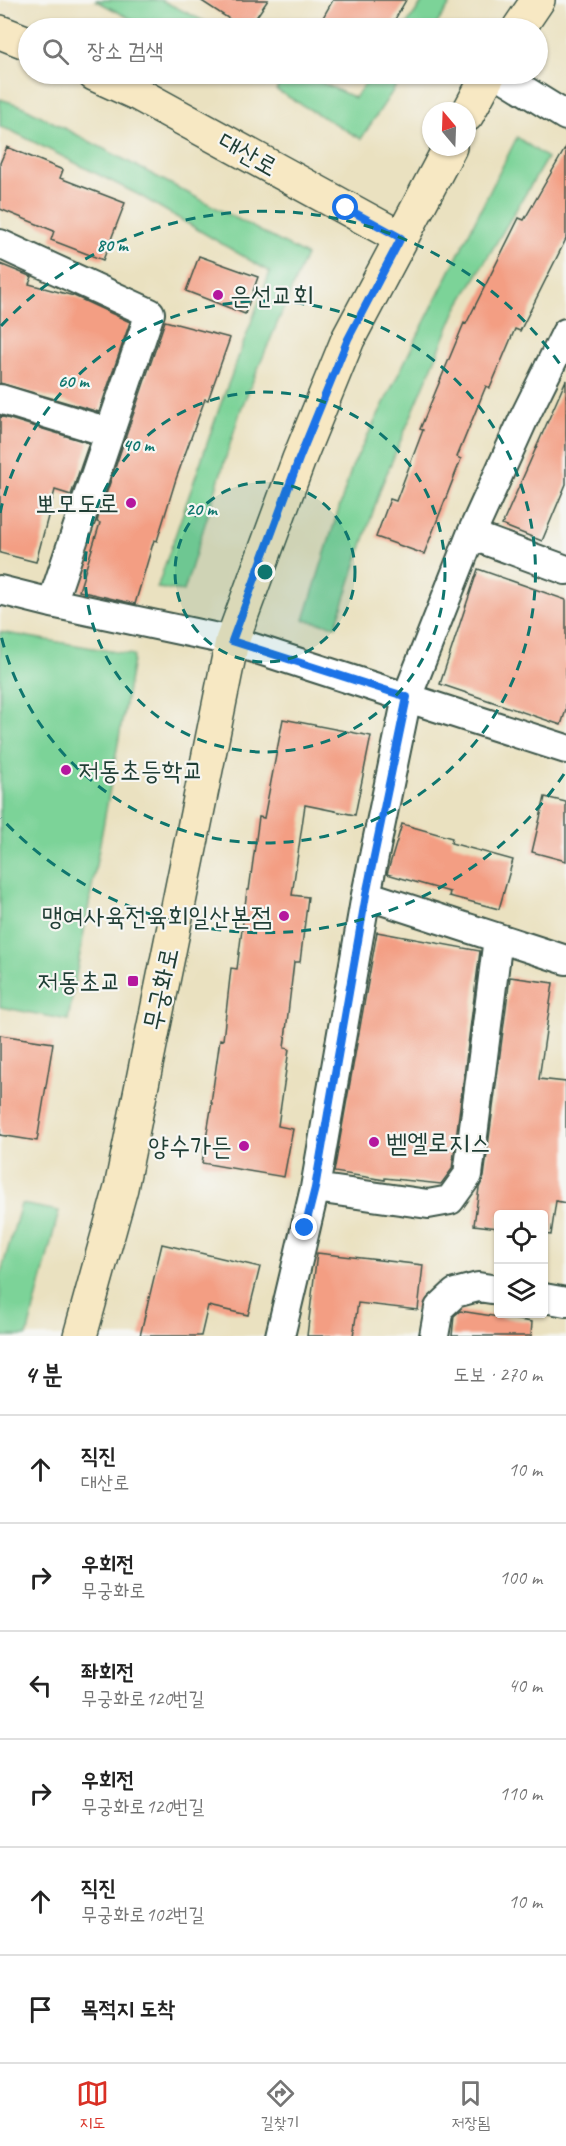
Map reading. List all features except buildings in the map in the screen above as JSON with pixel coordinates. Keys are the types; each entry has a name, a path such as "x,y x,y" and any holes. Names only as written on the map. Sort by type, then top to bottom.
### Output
{"main road":[{"path":"526,18 538,0"},
{"path":"0,32 18,39"},
{"name":"대산로","path":"116,84 401,238"},
{"path":"474,102 484,84"},
{"name":"무궁화로","path":"80,1336 120,1188 232,641 299,459 348,339 445,156"}],"street":[{"path":"514,84 566,116"},
{"path":"0,244 150,313 52,603"},
{"path":"280,1336 315,1188 366,895 407,697 471,535 562,349"},
{"path":"0,399 108,432"},
{"path":"471,535 566,570"},
{"path":"0,590 232,641 566,748"},
{"path":"366,895 566,960"},
{"path":"315,1188 428,1204 450,1200 468,1175 498,938"},
{"path":"434,1336 439,1308 455,1293 478,1287 494,1289"},
{"path":"548,1299 566,1302"}],"green space":[{"path":"95,0 161,0 198,18 129,18"},
{"path":"424,0 453,0 441,18 411,18"},
{"path":"280,84 325,84 355,98 365,84 397,84 361,139 276,90"},
{"path":"0,99 22,106 306,255 241,409 184,591 157,588 220,406 270,272 139,195 0,127"},
{"path":"517,137 547,158 456,310 381,487 336,626 304,620 352,467"},
{"name":"저동초등학교","path":"0,632 134,655 68,1020 0,1007"},
{"path":"21,1204 59,1211 27,1336 0,1336 0,1276"}],"place":[{"name":"은선교회","path":"218,295"},
{"name":"뽀모도로","path":"131,503"},
{"name":"저동초등학교","path":"66,770"},
{"name":"맹여사육전육회일산본점","path":"284,916"},
{"name":"저동초교","path":"133,981"},
{"name":"벧엘로지스","path":"374,1142"},
{"name":"양수가든","path":"244,1146"}],"route":[{"path":"305,1228 315,1188 366,895 407,697 232,641 299,459 348,339 401,238 346,208"}]}
